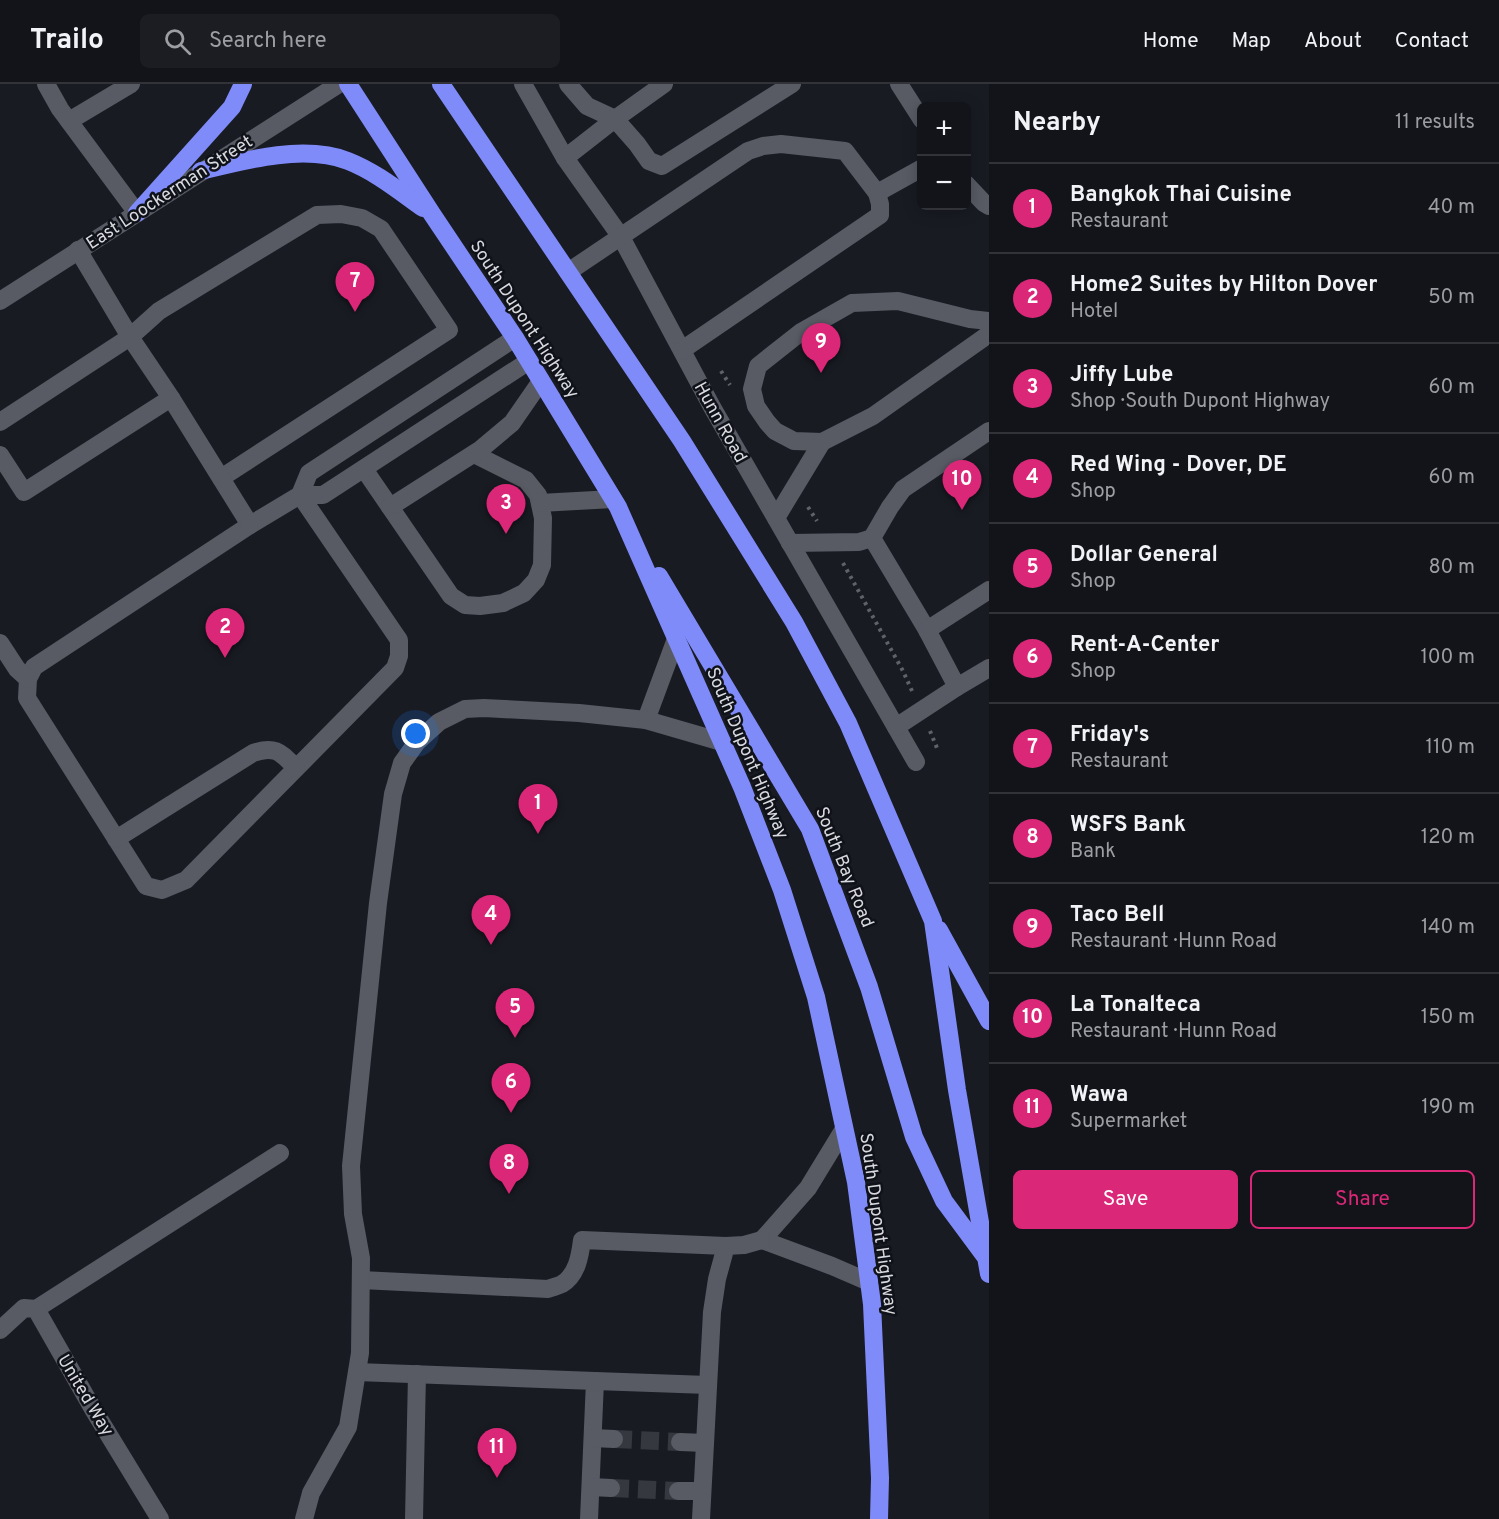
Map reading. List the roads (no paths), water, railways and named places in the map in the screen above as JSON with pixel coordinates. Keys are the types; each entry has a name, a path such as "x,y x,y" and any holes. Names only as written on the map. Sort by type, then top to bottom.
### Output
{"highway":[{"path":"137,213 232,107 243,84"},
{"name":"South Dupont Highway","path":"348,84 515,338 616,503 742,787 783,890 816,997 856,1182 872,1304 880,1478 879,1519"},
{"path":"441,84 681,441 794,622 848,723 933,921 989,1021"},
{"path":"201,171 246,160 299,154 323,154 347,160 367,170 432,214"},
{"name":"South Bay Road","path":"616,503 810,828 869,987 914,1137 944,1201 988,1265"},
{"path":"933,921 957,1090 988,1265"},
{"path":"873,1519 880,1478"}],"street":[{"path":"45,84 60,109 137,213"},
{"name":"East Loockerman Street","path":"0,301 339,84"},
{"name":"Hunn Road","path":"523,84 565,159 621,237 712,407 916,762"},
{"path":"568,84 587,106 615,119 649,161 662,166 792,84"},
{"path":"565,159 664,84"},
{"path":"898,84 917,114"},
{"path":"69,121 122,87"},
{"path":"568,272 748,151 781,144 845,151 877,193 880,215 681,350"},
{"path":"877,193 917,170"},
{"path":"971,189 989,206"},
{"path":"0,422 130,337 159,311 317,215 341,214 362,218 381,229 449,330 221,478"},
{"path":"78,250 130,337 250,525"},
{"path":"989,321 970,320 898,301 852,303 801,332 758,366 752,389 756,406 775,431 794,441 822,442 873,416 989,334"},
{"path":"300,495 309,473 515,338"},
{"path":"300,495 399,640 399,656 395,668 186,880 162,890 146,886 27,698 28,679 33,667 250,525 300,495 323,495 529,361"},
{"path":"390,507 493,440 512,423 541,381"},
{"path":"0,455 24,492 171,398"},
{"path":"790,543 859,542 872,538 903,489 989,431"},
{"path":"776,518 822,442"},
{"path":"364,469 452,596 465,605 503,603 524,592 536,580 542,565 543,518 538,495 526,480 474,454"},
{"path":"540,503 616,503"},
{"path":"872,538 927,630 957,687"},
{"path":"927,630 989,590"},
{"path":"646,720 676,639"},
{"path":"0,643 17,669 28,679"},
{"path":"896,727 989,668"},
{"path":"304,1519 311,1493 348,1427 360,1353 361,1258 353,1214 351,1166 378,903 393,794 402,763 417,742 439,722 465,709 579,713 646,720 722,742"},
{"path":"116,839 253,753 264,749 274,750 281,753 296,768"},
{"path":"361,1280 548,1289 563,1284 573,1273 579,1258 582,1240 726,1246 744,1245 762,1240 808,1188 844,1129"},
{"path":"0,1330 24,1308 36,1309 280,1153"},
{"path":"762,1240 869,1282"},
{"path":"701,1519 712,1312 717,1279 726,1246"},
{"name":"United Way","path":"36,1309 160,1519"},
{"path":"357,1372 708,1385"},
{"path":"414,1519 417,1374"},
{"path":"589,1519 595,1381"},
{"path":"593,1438 614,1439"},
{"path":"680,1442 705,1443"},
{"path":"591,1487 611,1488"},
{"path":"678,1491 702,1491"}],"tunnel":[{"path":"614,1439 680,1442"},
{"path":"611,1488 678,1491"}],"place":[{"name":"Friday's","path":"355,312"},
{"name":"Taco Bell","path":"821,373"},
{"name":"La Tonalteca","path":"962,510"},
{"name":"Jiffy Lube","path":"506,534"},
{"name":"Home2 Suites by Hilton Dover","path":"225,658"},
{"name":"Bangkok Thai Cuisine","path":"538,834"},
{"name":"Red Wing - Dover, DE","path":"491,945"},
{"name":"Dollar General","path":"515,1038"},
{"name":"Rent-A-Center","path":"511,1113"},
{"name":"WSFS Bank","path":"509,1194"},
{"name":"Wawa","path":"497,1478"}]}
